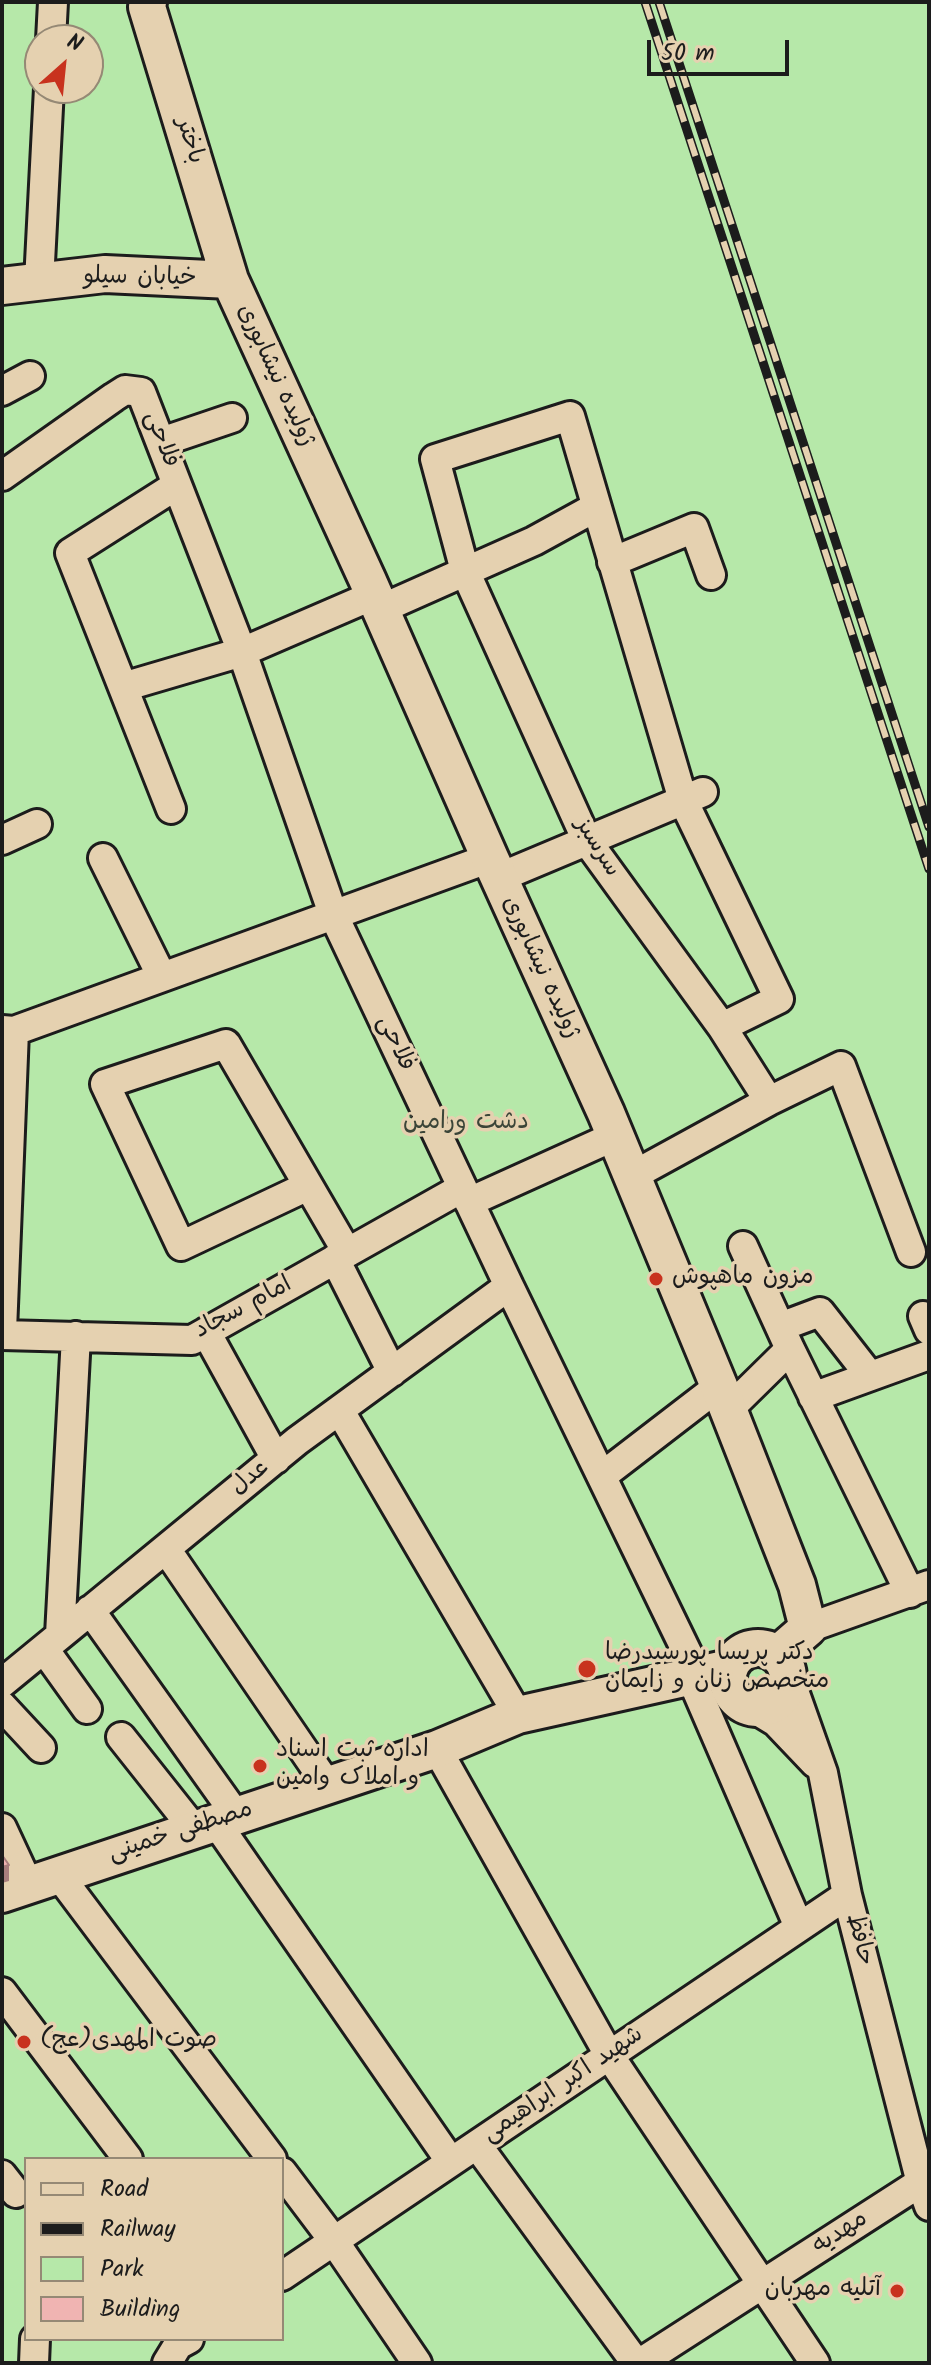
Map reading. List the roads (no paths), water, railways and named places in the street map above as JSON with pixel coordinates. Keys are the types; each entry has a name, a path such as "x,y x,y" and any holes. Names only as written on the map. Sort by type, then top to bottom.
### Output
{"main road":[{"name":"باختر","path":"148,2 230,280"},
{"name":"خیابان سیلو","path":"2,286 105,274 230,280"},
{"name":"ژولیده نیشابوری","path":"230,280 378,602 615,1136 724,1398 797,1585 808,1628"},
{"path":"706,1672 727,1678 734,1698 753,1708 771,1705 785,1692 783,1664 808,1628"},
{"name":"مصطفی خمینی","path":"29,1884 437,1749 518,1715 706,1672 749,1648 769,1650 783,1664"}],"street":[{"path":"52,24 53,2"},
{"path":"39,282 48,104"},
{"path":"2,391 30,376"},
{"name":"فلاحی","path":"2,476 125,390 141,392 242,652 333,914 602,1476 706,1672 799,1927"},
{"name":"سرسبز","path":"596,507 570,416 435,459 465,571 587,841 722,1027 769,1101"},
{"path":"161,442 232,418"},
{"path":"171,809 70,553 177,485"},
{"path":"123,687 242,652 465,571 534,541 596,507 693,796 779,999 722,1027"},
{"path":"612,562 694,528 711,575"},
{"path":"2,1333 8,1030 333,914 587,841 693,796"},
{"path":"2,840 37,824"},
{"path":"103,858 162,977"},
{"path":"308,1186 181,1246 105,1084 226,1044 308,1186 392,1372"},
{"path":"632,1176 769,1101 841,1066 911,1252"},
{"name":"امام سجاد","path":"2,1333 192,1340 341,1256 466,1195 615,1136"},
{"path":"743,1246 813,1397 919,1589 808,1628"},
{"name":"عدل","path":"2,1683 276,1459 509,1286"},
{"path":"602,1476 724,1398 785,1338 820,1312 870,1376"},
{"path":"206,1332 276,1459"},
{"path":"76,1336 52,1642 87,1709"},
{"path":"813,1397 929,1355"},
{"path":"340,1411 518,1715"},
{"path":"166,1549 328,1786"},
{"path":"90,1610 215,1822 451,2162"},
{"name":"حافظ","path":"783,1664 823,1773 847,1895 926,2189"},
{"path":"2,1706 41,1748"},
{"path":"753,1708 776,1722 823,1773"},
{"path":"121,1737 215,1822"},
{"path":"437,1749 609,2055 815,2363"},
{"path":"2,1828 29,1884 270,2157"},
{"name":"شهید اکبر ابراهیمی","path":"284,2275 847,1895"},
{"path":"2,1992 126,2157"},
{"path":"477,2145 638,2363"},
{"path":"284,2175 334,2241 417,2363"},
{"name":"مهدیه","path":"638,2363 761,2285 926,2189"},
{"path":"34,2363 35,2341"},
{"path":"167,2363 178,2345 185,2341"}],"railway":[{"path":"645,2 929,869"},
{"path":"659,2 929,827"}],"place":[{"name":"مزون ماهپوش","path":"656,1279"},
{"name":"دکتر پریسا پورسیدرضا متخصص زنان و زایمان","path":"587,1669"},
{"name":"اداره ثبت اسناد و املاک وامین","path":"260,1766"},
{"name":"صوت المهدی(عج)","path":"24,2042"},
{"name":"آتلیه مهربان","path":"897,2291"}],"park label":[{"name":"دشت ورامین","path":"466,1124"}]}
